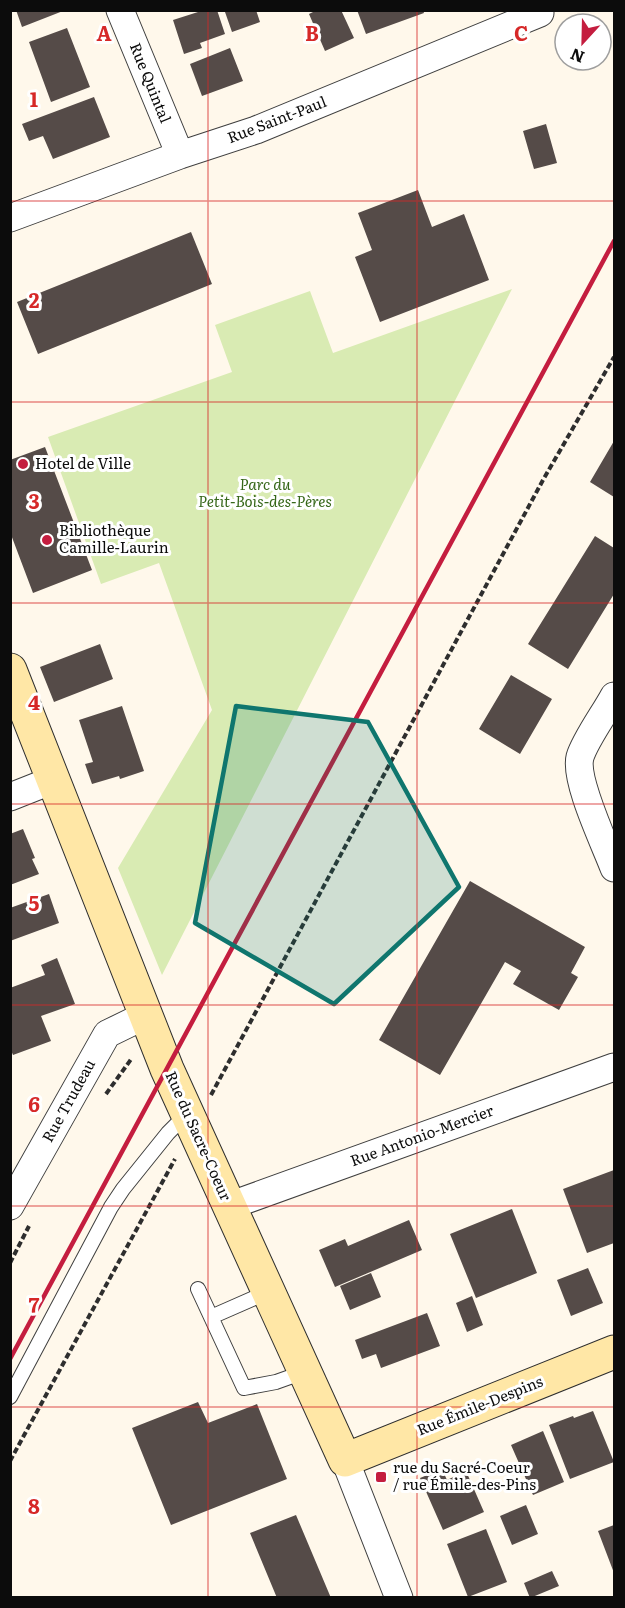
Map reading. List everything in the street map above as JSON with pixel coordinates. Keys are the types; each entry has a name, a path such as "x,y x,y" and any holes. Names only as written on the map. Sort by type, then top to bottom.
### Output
{"street":[{"name":"Rue Quintal","path":"120,10 180,155"},
{"name":"Rue Saint-Paul","path":"10,218 180,155 256,130 539,12"},
{"name":"Rue du Sacre-Coeur","path":"10,670 146,1016 197,1107 229,1206 345,1460 399,1598"},
{"path":"615,696 585,746 579,765 584,792 615,868"},
{"path":"10,797 53,780"},
{"name":"Rue Trudeau","path":"10,1206 107,1034 146,1016"},
{"name":"Rue Antonio-Mercier","path":"229,1206 615,1067"},
{"name":"Rue Émile-Despins","path":"345,1460 615,1352"}],"lane":[{"path":"10,1397 111,1207 168,1133 197,1107"},
{"path":"198,1289 244,1388 276,1382 304,1372"},
{"path":"211,1317 268,1292"}],"path":[{"path":"197,1107 538,490 615,357"},
{"path":"10,1461 177,1155"}],"highlighted area":[{"path":"236,706 368,722 459,887 334,1004 195,923"}],"green space":[{"name":"Parc du Petit-Bois-des-Pères","path":"512,289 162,975 118,868 212,710 159,563 101,584 48,437 232,372 215,325 310,291 333,353"}],"building":[{"path":"16,10 63,10 63,11 22,27"},
{"path":"198,10 217,10 225,34 200,43 202,48 184,54 173,20 198,12"},
{"path":"227,10 256,10 260,22 232,32 225,12"},
{"path":"317,10 341,10 354,38 325,51 309,14"},
{"path":"357,10 423,10 424,13 366,34"},
{"path":"67,28 90,87 51,102 29,42"},
{"path":"230,48 243,81 202,96 190,64"},
{"path":"94,97 110,137 53,159 43,136 29,141 22,124"},
{"path":"546,124 557,163 534,169 523,131"},
{"path":"418,190 432,227 464,214 489,280 380,322 355,257 372,250 358,213"},
{"path":"191,232 212,284 38,354 17,302"},
{"path":"614,441 614,497 590,482"},
{"path":"45,447 92,570 33,593 10,532 10,460"},
{"path":"595,536 614,548 614,594 568,669 528,644"},
{"path":"100,644 113,679 54,702 40,667"},
{"path":"511,675 552,699 520,754 479,729"},
{"path":"122,706 144,771 120,779 119,776 92,784 85,764 93,762 79,720"},
{"path":"23,829 39,874 10,885 10,834"},
{"path":"470,881 585,947 571,973 578,977 559,1010 513,984 521,971 505,962 440,1075 379,1040"},
{"path":"49,894 59,923 10,941 10,908"},
{"path":"57,958 75,1004 41,1016 51,1041 13,1055 10,1048 10,988 45,975 41,965"},
{"path":"614,1170 614,1243 587,1253 563,1189"},
{"path":"512,1209 537,1273 476,1298 450,1234"},
{"path":"409,1220 422,1250 335,1287 319,1250 345,1239 348,1246"},
{"path":"588,1268 603,1303 571,1316 557,1280"},
{"path":"371,1273 381,1297 350,1310 340,1286"},
{"path":"472,1296 483,1325 467,1332 456,1303"},
{"path":"427,1313 440,1346 381,1368 376,1354 362,1359 355,1340"},
{"path":"198,1402 208,1423 257,1404 287,1479 171,1525 132,1428"},
{"path":"593,1411 614,1462 570,1479 549,1425"},
{"path":"543,1431 564,1482 533,1495 511,1445"},
{"path":"442,1469 447,1480 466,1471 484,1512 443,1530 420,1478"},
{"path":"526,1505 538,1534 512,1545 500,1516"},
{"path":"296,1515 331,1598 277,1598 250,1533"},
{"path":"614,1525 614,1573 598,1531"},
{"path":"486,1529 507,1582 468,1597 447,1544"},
{"path":"552,1571 559,1586 530,1598 524,1583"}],"railway":[{"path":"10,1359 614,241"}],"place":[{"name":"Hotel de Ville","path":"23,464"},
{"name":"Bibliothèque Camille-Laurin","path":"47,540"},
{"name":"rue du Sacré-Coeur / rue Émile-des-Pins","path":"381,1477"}]}
